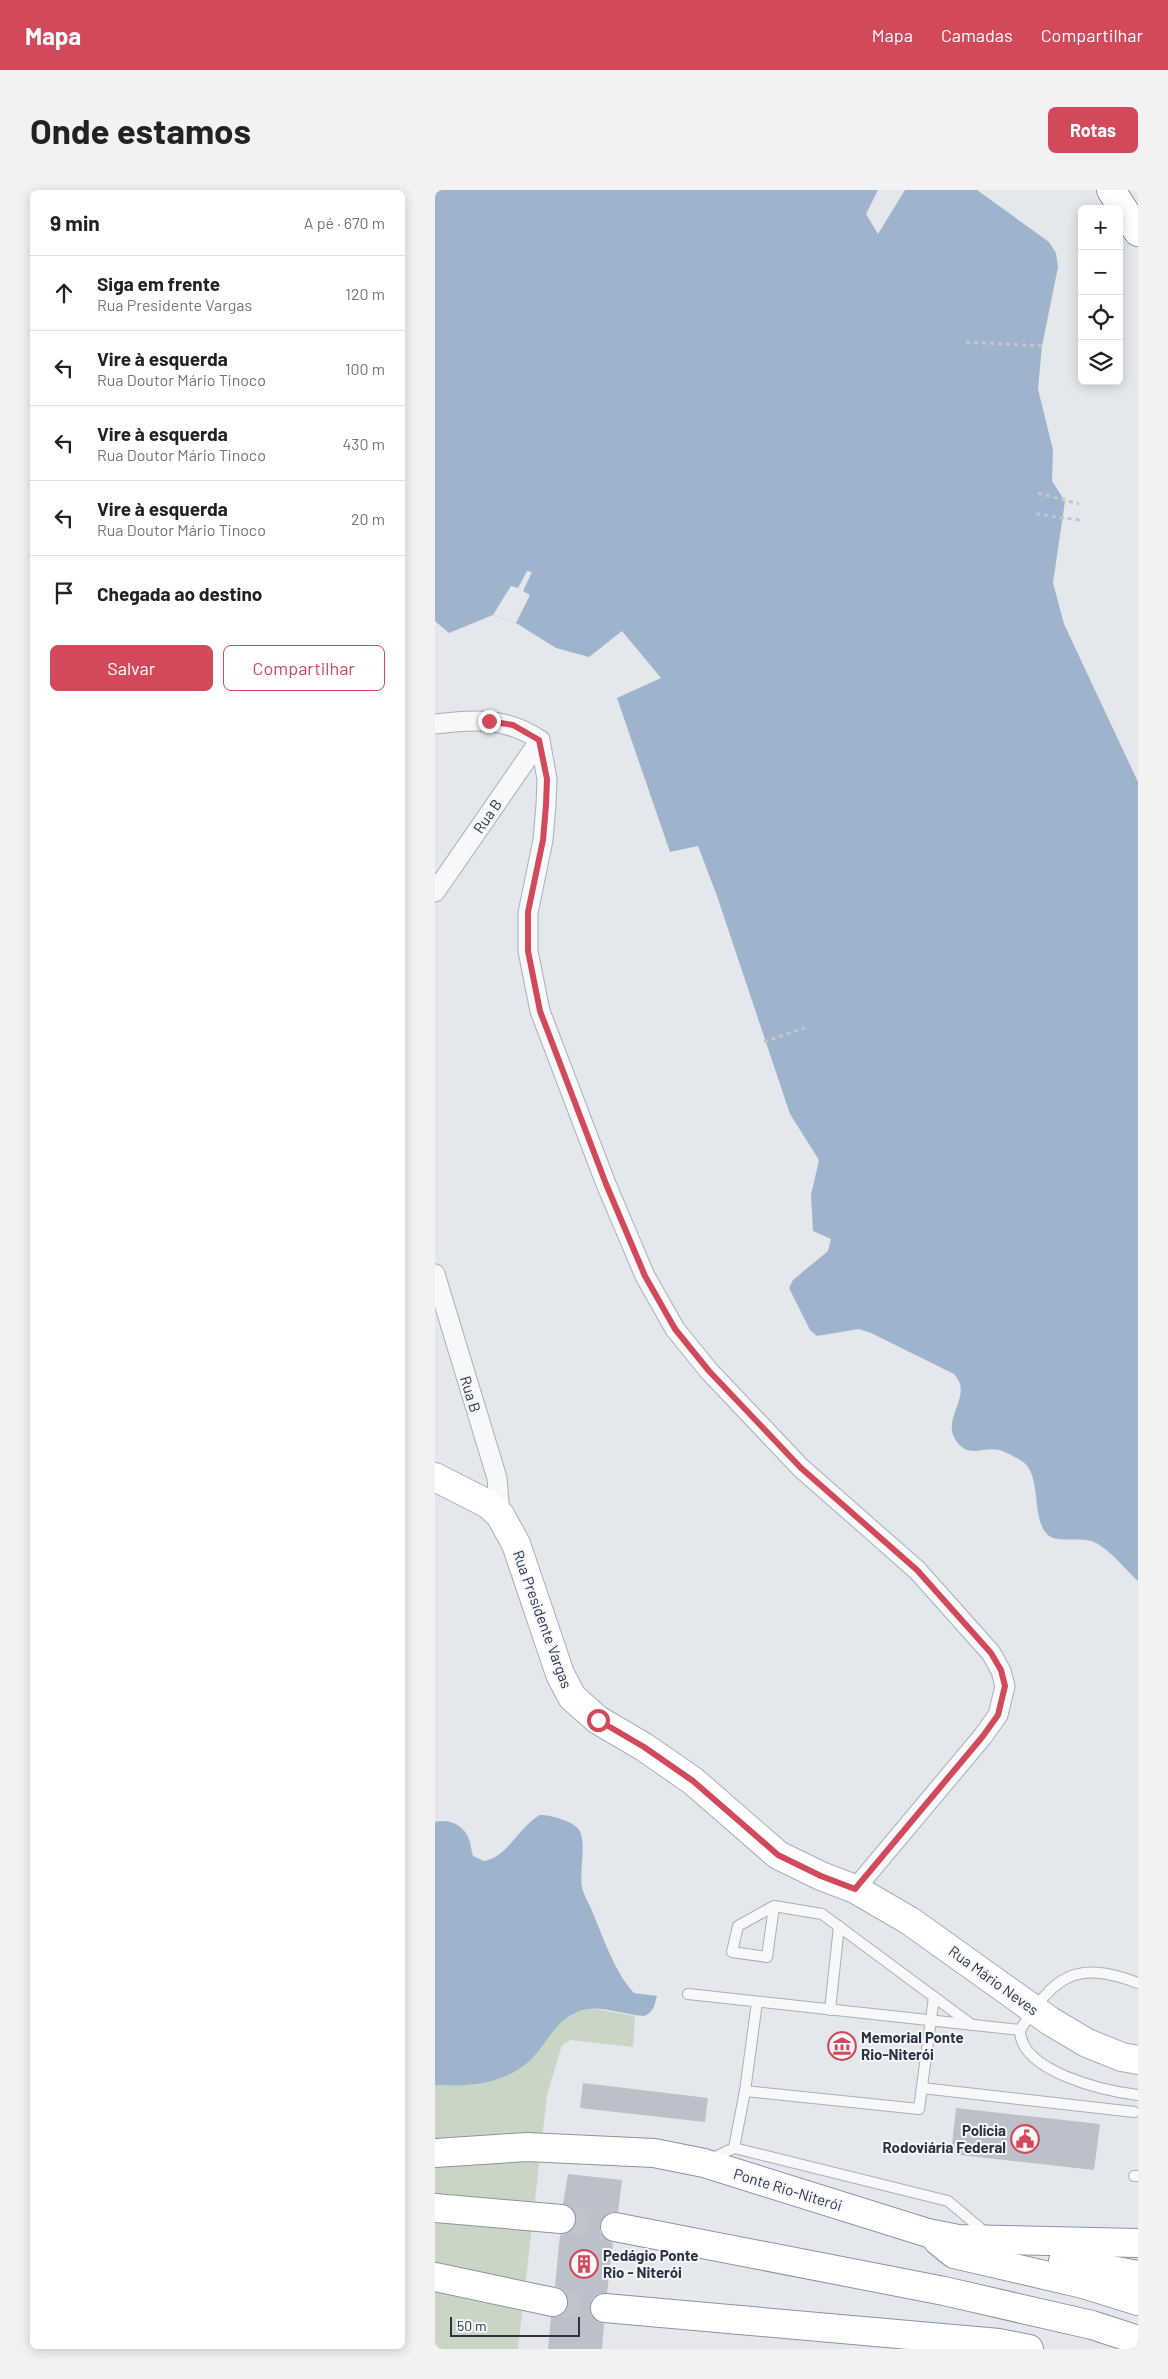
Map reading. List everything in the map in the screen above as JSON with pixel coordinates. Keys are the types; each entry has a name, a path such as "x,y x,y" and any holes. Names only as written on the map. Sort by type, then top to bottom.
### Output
{"main road":[{"path":"1111,190 1138,232"},
{"name":"Rua Presidente Vargas","path":"435,1477 488,1504 500,1515 516,1544 549,1644 572,1697 598,1720 644,1747 693,1781 778,1855 821,1876 855,1889"},
{"name":"Rua Mário Neves","path":"855,1889 910,1921 1027,2020 1122,2057 1138,2060"},
{"name":"Ponte Rio-Niterói","path":"435,2153 527,2147 654,2153 704,2163 928,2233 958,2239 1138,2243"},
{"path":"435,2208 561,2219"},
{"path":"615,2227 944,2291 1092,2325 1138,2340"},
{"path":"928,2233 954,2254 1083,2284 1138,2301"},
{"path":"958,2239 1138,2275"},
{"path":"435,2277 553,2302"},
{"path":"605,2308 999,2343 1029,2349"}],"street":[{"path":"435,724 459,721 489,721 513,725 539,740 547,779 546,805 543,840 528,912 528,951 540,1011 606,1184 645,1276 675,1329 709,1371 801,1468 917,1570 976,1636 1001,1670 1005,1686 998,1715 983,1736 855,1889"},
{"name":"Rua B","path":"435,892 539,740"},
{"name":"Rua B","path":"435,1274 497,1478 500,1515"}],"lane":[{"path":"774,1906 767,1957 732,1952 738,1926 774,1906 822,1914 972,2025"},
{"path":"830,2010 839,1926"},
{"path":"1138,1983 1096,1973 1076,1973 1060,1981 1027,2020 1023,2045 1028,2052 1056,2072 1101,2088 1138,2095"},
{"path":"688,1994 972,2025 1027,2020"},
{"path":"745,2091 919,2109 934,1997"},
{"path":"734,2148 745,2091 757,2002"},
{"path":"922,2088 1133,2112"},
{"path":"704,2163 734,2148 948,2201 993,2239"}],"path":[{"path":"966,342 1042,346"},
{"path":"1038,493 1079,504"},
{"path":"1036,514 1080,520"},
{"path":"764,1042 805,1028"}],"green space":[{"path":"590,2008 635,2016 633,2047 571,2040 562,2045 547,2095 518,2349 435,2349 435,2085 476,2084 502,2078 525,2065 563,2021 578,2012"}],"water":[{"path":"435,190 977,190 1049,242 1056,253 1058,267 1042,346 1038,389 1053,450 1052,481 1065,501 1053,583 1064,624 1138,782 1138,1581 1112,1555 1096,1543 1083,1540 1055,1539 1046,1533 1039,1517 1032,1476 1029,1468 1023,1462 999,1450 970,1451 960,1445 952,1432 953,1418 961,1391 960,1383 954,1374 871,1333 859,1329 817,1336 810,1330 789,1288 793,1280 828,1251 831,1239 813,1231 811,1195 819,1160 790,1114 717,896 698,846 670,852 617,698 661,678 622,631 589,657 556,648 516,623 493,615 449,633 435,621"},
{"path":"540,1815 561,1819 579,1830 583,1849 582,1887 605,1943 615,1965 634,1993 657,1996 654,2006 650,2013 644,2016 593,2008 578,2012 557,2026 537,2053 515,2071 503,2077 477,2084 435,2085 435,1822 446,1821 460,1826 467,1834 473,1856 484,1861 500,1854 526,1826"}],"pier":[{"path":"878,190 905,190 878,234 866,214"},
{"path":"527,571 532,572 523,591 530,595 516,623 493,615 511,586 518,588"}],"building":[{"path":"583,2083 708,2098 705,2122 580,2108"},
{"name":"Polícia Rodoviária Federal","path":"956,2108 1100,2124 1094,2170 951,2154"},
{"name":"Pedágio Ponte Rio - Niterói","path":"568,2174 622,2180 618,2212 610,2212 604,2216 600,2224 600,2232 604,2238 613,2243 607,2293 598,2294 592,2299 590,2306 591,2315 596,2321 604,2324 602,2349 548,2349 551,2317 558,2317 564,2313 568,2305 568,2298 564,2291 555,2286 560,2235 568,2233 576,2221 575,2212 563,2204"}],"tunnel":[{"path":"561,2219 615,2227"},
{"path":"553,2302 605,2308"}],"place":[{"name":"Memorial Ponte Rio-Niterói","path":"842,2046"},
{"name":"Polícia Rodoviária Federal","path":"1025,2139"},
{"name":"Pedágio Ponte Rio - Niterói","path":"584,2264"}],"route":[{"path":"489,721 513,725 539,740 547,779 546,805 543,840 528,912 528,951 540,1011 606,1184 645,1276 675,1329 709,1371 801,1468 917,1570 991,1653 1001,1670 1005,1686 998,1715 983,1736 855,1889 821,1876 778,1855 747,1831 693,1781 644,1747 598,1720"}]}
